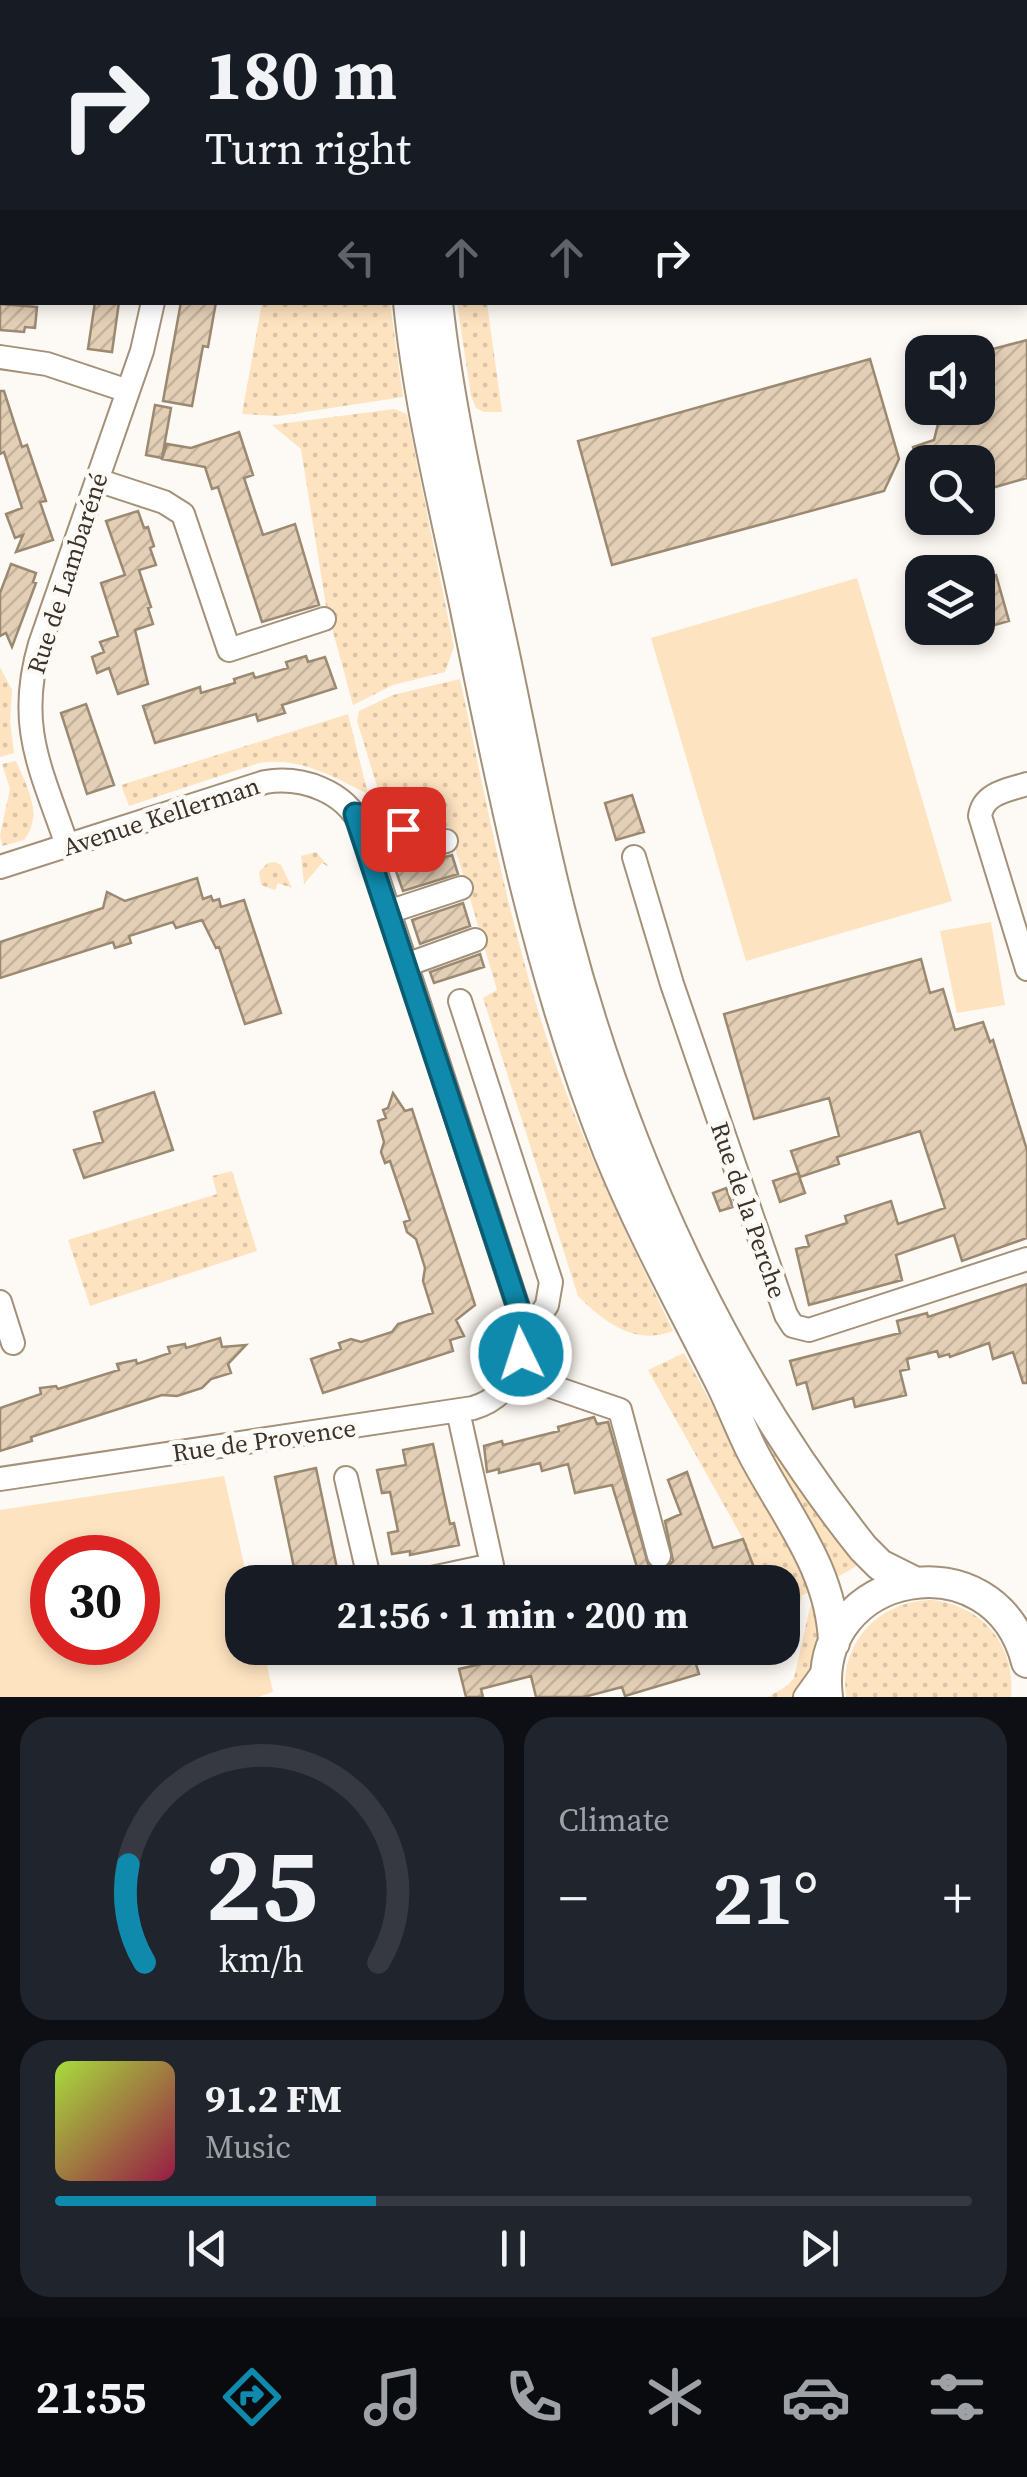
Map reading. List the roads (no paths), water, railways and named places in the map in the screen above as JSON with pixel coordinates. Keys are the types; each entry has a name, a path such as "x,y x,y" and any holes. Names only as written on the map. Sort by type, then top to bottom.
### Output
{"main road":[{"path":"409,305 425,410 524,888 556,1004 618,1172 754,1455 820,1572 833,1614 827,1697"},
{"path":"437,305 461,448 548,864 586,1003 632,1133 688,1263 766,1410 872,1558 886,1570 914,1582"},
{"path":"831,1654 846,1622 864,1604 890,1588 914,1582 940,1582 965,1588 1014,1615 1027,1662"}],"street":[{"name":"Rue de Lambaréné","path":"67,845 33,752 29,694 40,644 128,391 151,305"},
{"path":"0,358 48,364 128,391"},
{"path":"97,480 172,506 183,514 229,650 324,619"},
{"name":"Avenue Kellerman","path":"0,867 266,782 290,780 323,790 355,814"},
{"path":"1027,784 990,798 980,809 1027,970"},
{"path":"355,814 396,823 404,854 446,841"},
{"path":"355,814 518,1307 522,1343 515,1374 620,1410 659,1556"},
{"name":"Rue de la Perche","path":"634,857 672,984 792,1326 809,1330 1027,1260"},
{"path":"388,912 461,888"},
{"path":"406,965 475,940"},
{"path":"460,1001 551,1282 546,1305 522,1343"},
{"path":"0,1302 13,1342"},
{"name":"Rue de Provence","path":"0,1479 458,1411 490,1402 505,1390 515,1374"},
{"path":"458,1411 492,1565"},
{"path":"346,1478 366,1565"},
{"path":"805,1697 831,1654"}]}
